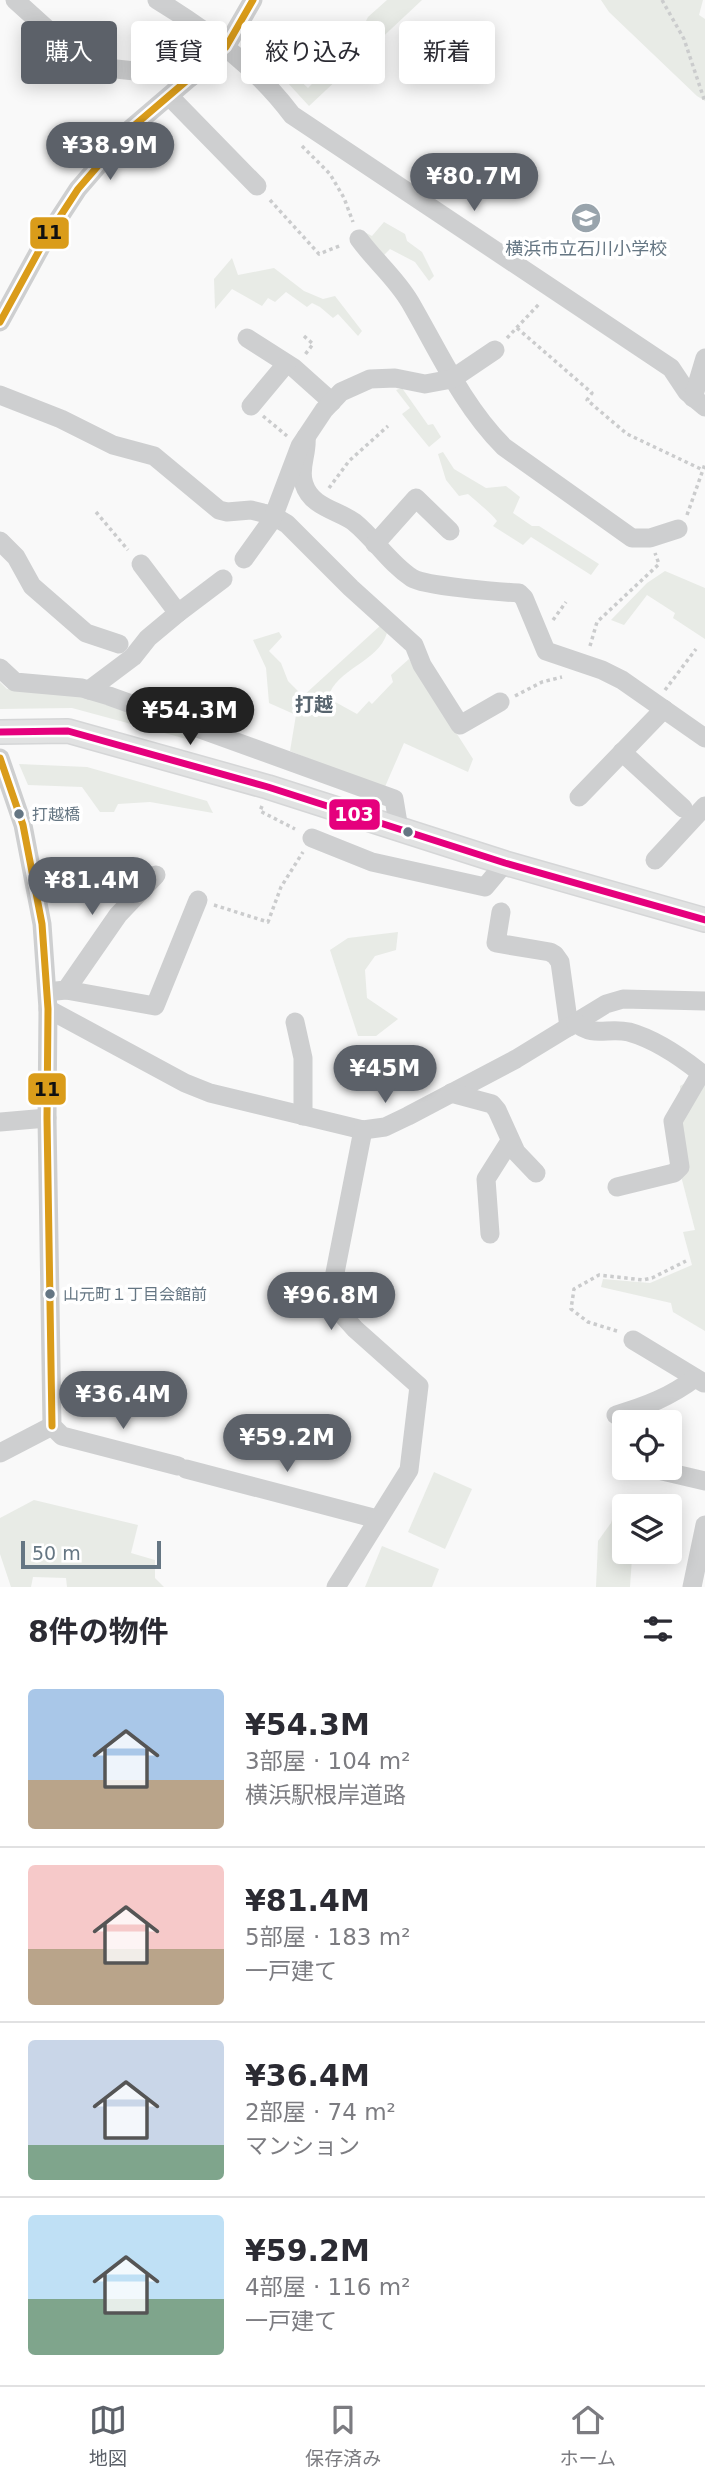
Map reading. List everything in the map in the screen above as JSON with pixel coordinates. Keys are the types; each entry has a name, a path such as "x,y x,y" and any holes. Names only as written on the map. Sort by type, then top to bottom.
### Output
{"main road":[{"path":"0,732 68,731 268,787 505,863 705,920"}],"street":[{"path":"15,0 88,66 131,71"},
{"path":"157,0 188,21"},
{"path":"227,45 253,0"},
{"path":"227,48 259,74 292,115 671,368 699,403"},
{"path":"0,321 46,238 78,189 129,130 183,84"},
{"path":"169,96 257,186"},
{"path":"359,239 409,301 452,379 490,433 504,447 632,538 650,538 678,529"},
{"path":"247,338 286,364 332,401"},
{"path":"244,559 264,533 303,441 341,392 370,379 395,378 425,384 452,379 495,350"},
{"path":"699,403 705,358"},
{"path":"251,406 286,364"},
{"path":"0,395 61,419 113,445 154,456 219,510 251,510 272,515 287,524 351,588 414,645 422,665 460,725 500,702"},
{"path":"303,441 307,446 302,482 309,494 327,509 351,520 414,580 519,593 524,598 546,651 587,664 622,680 705,738"},
{"path":"375,544 416,498 450,531"},
{"path":"0,541 16,558 32,586 86,633 118,645"},
{"path":"135,558 178,613"},
{"path":"89,690 133,656 178,613 223,579"},
{"path":"0,668 15,682 89,690 394,799 400,829"},
{"path":"579,797 622,752 660,706"},
{"path":"622,752 683,808"},
{"path":"0,758 37,892 54,997 47,1118 52,1426 62,1436 377,1519"},
{"path":"654,860 705,806"},
{"path":"312,838 372,862 485,887 505,863"},
{"path":"54,997 118,915 156,875"},
{"path":"54,997 155,1006 198,900"},
{"path":"501,912 496,943 555,955 559,962 572,1025"},
{"path":"54,997 185,1083 210,1093 363,1130 386,1127 606,1004 623,999 705,1001"},
{"path":"295,1022 303,1058 303,1116"},
{"path":"572,1025 584,1031 629,1032 652,1042 701,1073 673,1121 680,1167 674,1173 617,1186"},
{"path":"451,1093 492,1104 516,1152 536,1173"},
{"path":"0,1122 47,1118"},
{"path":"336,1587 409,1471 419,1386 355,1329 338,1310 332,1289 363,1130"},
{"path":"490,1234 486,1180 510,1141"},
{"path":"633,1340 700,1381"},
{"path":"633,1410 656,1403 700,1381"},
{"path":"0,1453 52,1426"},
{"path":"682,1476 705,1481"},
{"path":"692,1587 705,1525"}],"path":[{"path":"662,0 684,39 705,102"},
{"path":"257,186 319,254 359,239 344,198 330,174 301,145"},
{"path":"495,350 554,289"},
{"path":"517,328 592,393 587,400 627,434 703,470"},
{"path":"251,406 303,441"},
{"path":"319,503 349,461 388,426"},
{"path":"678,529 688,513 705,464"},
{"path":"96,512 135,558"},
{"path":"587,664 597,622 656,569 659,559 653,550"},
{"path":"660,706 696,649"},
{"path":"500,702 542,682 557,677 570,677"},
{"path":"198,900 268,922 281,887 312,838 260,811 268,787"},
{"path":"610,1328 601,1328 570,1310 574,1289 599,1275 643,1280 686,1261"}],"shaded area":[{"path":"387,0 422,0 385,35 385,21 366,21"},
{"path":"601,0 703,0 699,15 705,19 705,101 609,12"},
{"path":"289,84 304,84 308,88 312,84 332,84 309,106"},
{"path":"384,222 405,234 407,241 422,252 434,276 429,281 415,262 390,249 384,255 364,232 372,236"},
{"path":"232,258 238,275 274,268 304,291 323,299 335,296 362,331 358,336 338,314 333,318 312,303 307,307 286,292 275,302 268,298 262,306 232,289 215,309 214,279"},
{"path":"402,388 428,425 433,424 441,437 429,447 402,414 410,408 396,390"},
{"path":"443,452 454,469 486,488 506,486 520,497 513,513 599,564 591,575 531,537 523,545 493,526 497,521 490,514 468,494 459,496 446,480 438,454"},
{"path":"665,571 705,588 705,639 673,618 675,613 647,595 624,625 611,620 647,583"},
{"path":"381,625 387,633 382,643 375,652 339,679 328,698 357,714 369,701 372,704 393,682 391,675 409,659 473,759 468,772 404,743 384,789 290,751 296,715 269,703 266,668 253,640 279,632 282,637 269,651 281,663 288,681 303,696"},
{"path":"0,682 7,689 86,695 197,735 194,741 72,708 0,709"},
{"path":"19,764 87,767 207,801 213,813 150,802 118,804 114,812 100,812 82,787 28,785"},
{"path":"398,932 396,950 375,956 365,970 367,998 398,1019 376,1036 358,1036 330,950 348,938"},
{"path":"705,1071 705,1331 673,1312 671,1303 601,1287 603,1279 650,1283 692,1265 683,1232 695,1230 681,1176 680,1086"},
{"path":"434,1472 472,1489 445,1549 408,1532"},
{"path":"34,1500 138,1525 131,1553 155,1560 155,1578 164,1587 67,1587 66,1578 33,1577 31,1587 11,1587 0,1554 0,1518"},
{"path":"612,1520 612,1564 632,1564 630,1587 596,1587 598,1541"},
{"path":"382,1546 439,1569 432,1587 365,1587"}],"transit line":[{"name":"11","path":"0,322 46,238 78,189 129,130 226,47 253,0"},
{"name":"103","path":"0,732 68,731 268,787 505,863 705,920"},
{"name":"11","path":"0,758 23,825 42,924 48,1009 52,1426"}],"place":[{"name":"横浜市立石川小学校","path":"586,218"},
{"name":"打越橋","path":"19,814"},
{"name":"山元町１丁目会館前","path":"50,1294"}],"district":[{"name":"打越","path":"314,704"}]}
